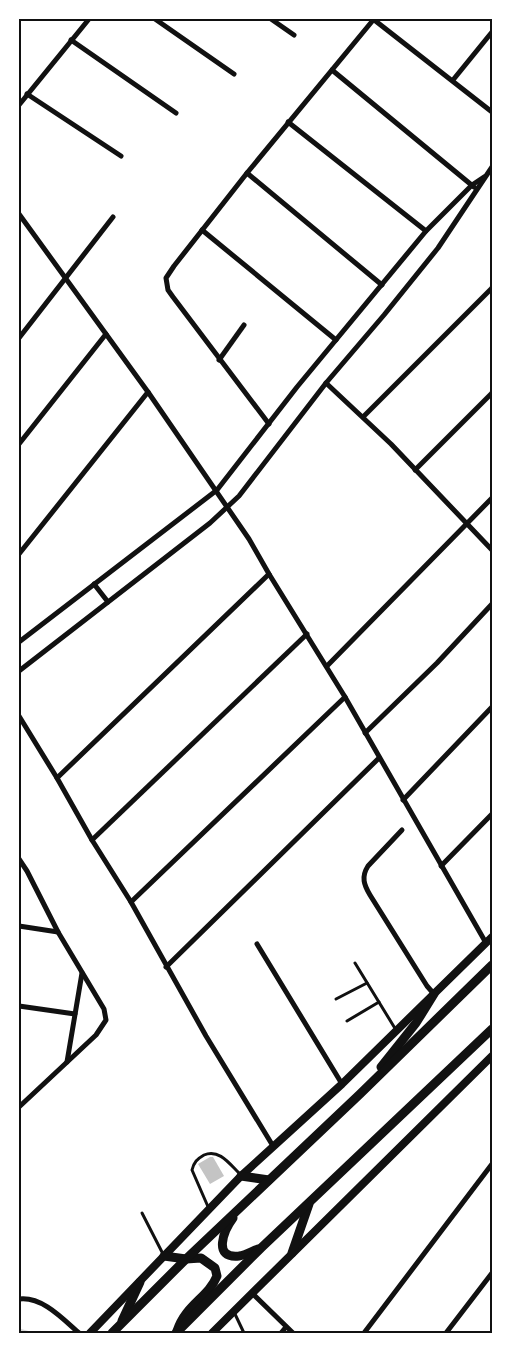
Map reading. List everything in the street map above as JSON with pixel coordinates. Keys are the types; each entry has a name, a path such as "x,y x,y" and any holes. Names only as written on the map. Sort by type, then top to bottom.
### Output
{"main road":[{"path":"112,1333 186,1259 360,1094 492,965"},
{"path":"360,1094 406,1036 434,994"},
{"path":"176,1333 261,1248 492,1029"},
{"path":"241,1176 269,1180"},
{"path":"292,1253 310,1203"},
{"path":"243,1204 226,1230 222,1246 226,1252 236,1256 261,1248"},
{"path":"164,1256 186,1259 201,1258 215,1268 217,1276 210,1288 183,1316 176,1333"},
{"path":"120,1326 140,1282"}],"street":[{"path":"19,105 89,19"},
{"path":"155,19 234,74"},
{"path":"271,19 294,35"},
{"path":"269,424 172,297 166,278 174,266 288,122 373,19 492,112"},
{"path":"453,80 492,32"},
{"path":"71,40 176,113"},
{"path":"332,70 478,190"},
{"path":"27,94 121,156"},
{"path":"288,122 426,231"},
{"path":"19,642 216,490 426,231 492,167"},
{"path":"247,173 382,285"},
{"path":"19,672 228,506 255,476 326,383 384,316 432,255 478,190 484,176"},
{"path":"19,214 228,506 345,696 486,943"},
{"path":"19,338 113,217"},
{"path":"19,227 23,222"},
{"path":"202,230 336,340"},
{"path":"363,417 492,288"},
{"path":"219,360 244,325"},
{"path":"19,444 106,334"},
{"path":"326,383 363,417 492,550"},
{"path":"19,554 148,392"},
{"path":"415,470 492,393"},
{"path":"327,666 492,498"},
{"path":"57,778 269,574"},
{"path":"94,584 108,602"},
{"path":"365,733 437,663 492,604"},
{"path":"92,840 307,634"},
{"path":"130,902 345,696"},
{"path":"403,800 492,707"},
{"path":"19,716 273,1146"},
{"path":"166,967 379,758"},
{"path":"441,866 492,814"},
{"path":"402,830 368,866 364,872 364,879 370,895 427,986 434,994"},
{"path":"19,859 82,974 99,998 106,1015 106,1020 96,1035 19,1107"},
{"path":"19,926 58,932"},
{"path":"90,1333 241,1176 342,1084 492,937"},
{"path":"257,944 342,1084"},
{"path":"67,1062 82,974"},
{"path":"19,1006 75,1014"},
{"path":"212,1333 492,1056"},
{"path":"19,1097 24,1102"},
{"path":"364,1333 492,1164"},
{"path":"446,1333 492,1273"},
{"path":"19,1293 21,1298 41,1303 79,1333"},
{"path":"252,1293 293,1333"},
{"path":"281,1333 286,1327"}],"lane":[{"path":"355,963 396,1031"},
{"path":"336,999 367,983"},
{"path":"347,1021 379,1002"},
{"path":"209,1209 192,1170 195,1161 208,1153 217,1154 241,1176"},
{"path":"142,1213 164,1256"},
{"path":"234,1312 244,1333"}],"building":[{"path":"213,1157 224,1176 210,1184 198,1164"}],"waterway":[{"path":"19,1330 30,1333"}]}
